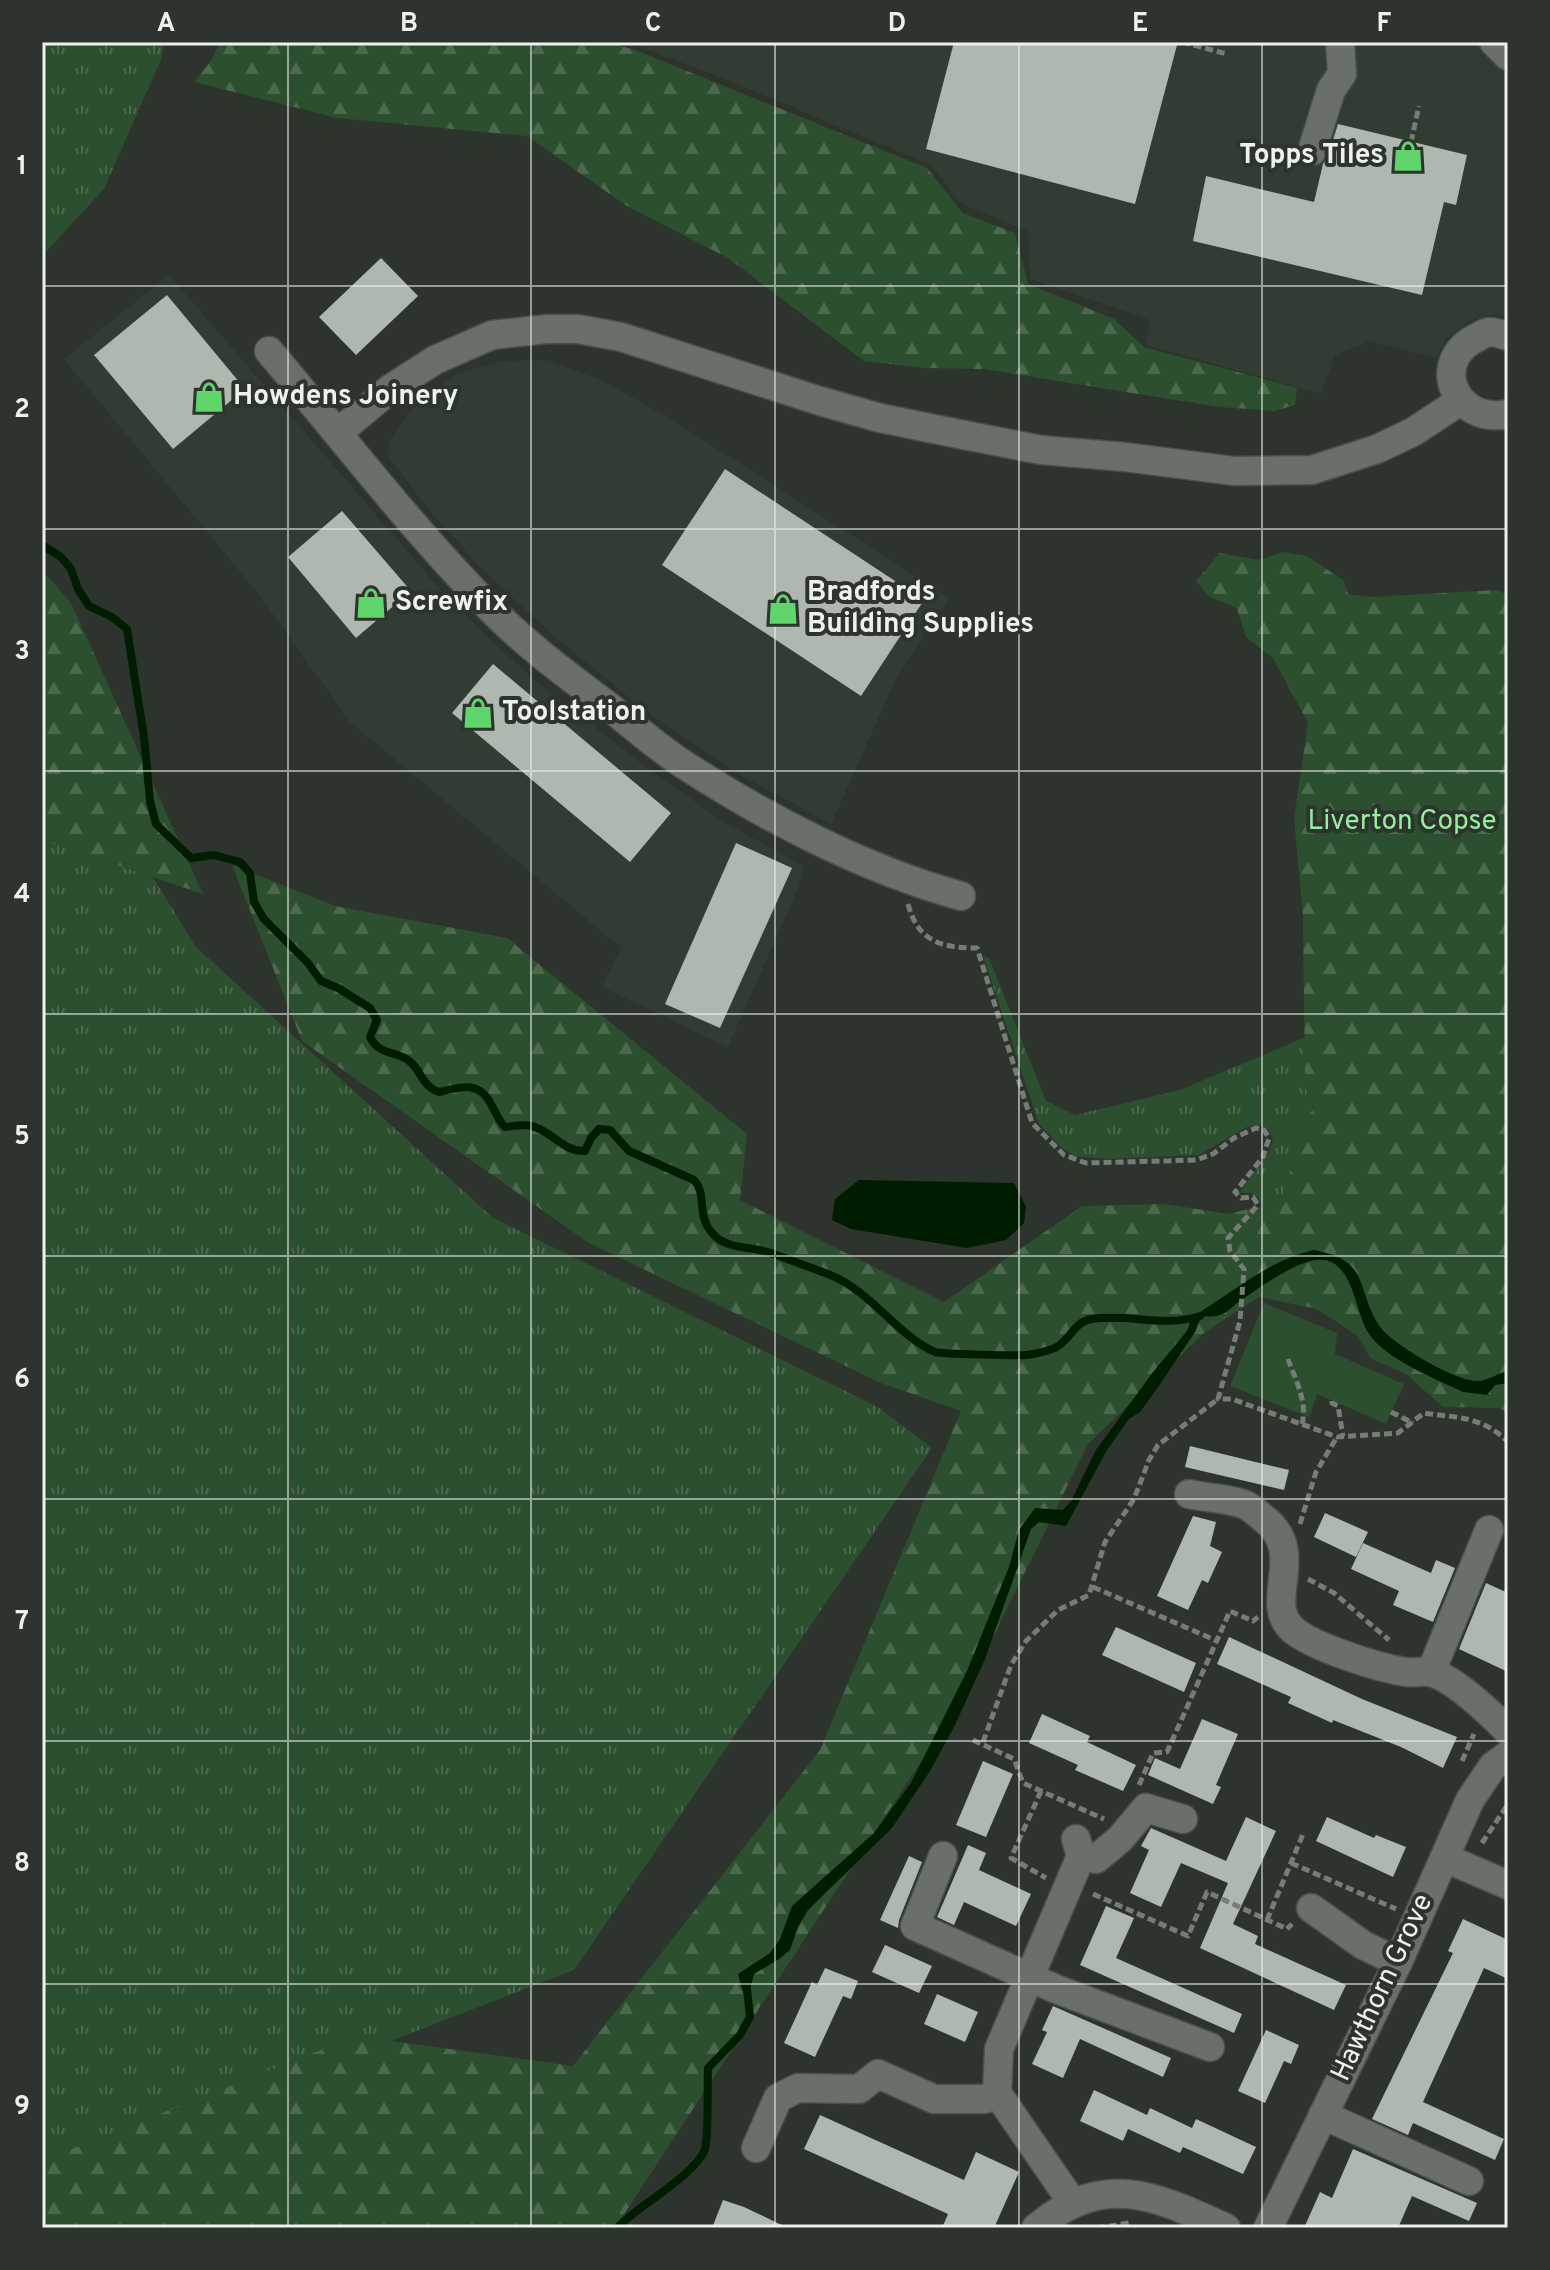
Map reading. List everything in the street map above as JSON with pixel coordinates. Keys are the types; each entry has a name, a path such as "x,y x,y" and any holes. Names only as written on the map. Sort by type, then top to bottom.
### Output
{"street":[{"path":"1312,151 1331,90 1342,74 1340,42"},
{"path":"1494,42 1508,56"},
{"path":"339,432 390,389 435,360 492,335 547,329 578,329 621,337 880,418 1041,450 1234,471 1312,470 1413,432 1460,401"},
{"path":"1508,336 1488,332 1465,343 1453,360 1451,381 1460,401 1473,412 1490,417 1508,414"},
{"path":"269,351 414,524 492,610 566,674 682,763 864,863 961,896"},
{"path":"1189,1494 1245,1504 1273,1524 1282,1542 1287,1567 1280,1599 1288,1626 1305,1640 1325,1649 1404,1672 1431,1672 1471,1698 1508,1731"},
{"path":"1431,1672 1489,1530"},
{"name":"Hawthorn Grove","path":"1268,2228 1398,1962 1470,1800 1493,1766 1508,1755"},
{"path":"1072,2202 997,2093 999,2049 1069,1884 1079,1848 1096,1859 1120,1839 1146,1808 1183,1819"},
{"path":"943,1856 915,1926 1028,1977 1210,2047"},
{"path":"1445,1858 1508,1885"},
{"path":"1311,1908 1363,1945 1398,1962"},
{"path":"756,2148 778,2098 798,2088 859,2089 878,2074 934,2099 985,2099 997,2093"},
{"path":"1323,2115 1469,2181"},
{"path":"1036,2228 1072,2202 1120,2192 1171,2203 1226,2228"}],"path":[{"path":"1182,42 1227,54"},
{"path":"1411,142 1419,106"},
{"path":"898,895 907,902 910,914 925,935 947,948 977,948 1032,1123 1064,1155 1086,1163 1196,1160 1213,1154 1234,1138 1256,1128 1264,1130 1269,1138 1263,1157 1235,1192 1241,1198 1256,1199 1257,1208 1231,1231 1228,1238 1230,1251 1244,1269 1240,1321 1218,1399 1158,1445 1134,1499 1105,1542 1089,1595 1058,1610 1026,1641 1011,1665 983,1742"},
{"path":"1288,1359 1303,1400 1302,1424"},
{"path":"1218,1399 1232,1399 1340,1436 1398,1433 1424,1413 1466,1419 1493,1427 1508,1442"},
{"path":"1299,1529 1316,1472 1340,1436 1338,1406 1332,1401"},
{"path":"1391,1412 1414,1423"},
{"path":"1303,1569 1306,1578 1334,1593 1394,1644"},
{"path":"1093,1587 1215,1640"},
{"path":"1137,1790 1153,1753 1167,1752 1230,1611 1253,1621 1280,1599"},
{"path":"973,1740 1014,1759 1023,1783 1114,1823"},
{"path":"1041,1791 1011,1858 1050,1882 1069,1884 1188,1936 1207,1892 1287,1929 1311,1908"},
{"path":"1471,1869 1479,1847 1508,1804"},
{"path":"1267,1920 1303,1834"},
{"path":"1291,1863 1398,1910"},
{"path":"1097,2228 1142,2224"}],"shaded area":[{"path":"628,42 1508,42 1508,316 1495,314 1470,321 1446,339 1436,358 1370,341 1335,355 1321,394 1146,345 1150,320 1030,279 1028,231 960,203 931,165"},
{"path":"169,275 442,591 489,638 538,683 642,764 722,821 804,866 798,888 728,1047 602,987 621,948 350,722 261,597 64,359"},
{"path":"547,360 599,379 669,418 949,598 897,676 831,824 740,775 648,713 550,633 481,568 424,504 388,456 389,441 417,403 457,374 500,361"},
{"path":"859,1180 1014,1183 1026,1207 1024,1223 1006,1240 967,1248 851,1229 832,1220 835,1199"},
{"path":"1314,1250 1332,1255 1353,1268 1378,1324 1409,1351 1469,1380 1479,1381 1508,1371 1508,1383 1495,1385 1487,1395 1463,1392 1387,1352 1369,1334 1346,1276 1329,1261 1316,1260 1297,1266 1266,1283 1223,1314 1201,1317 1195,1332 1156,1390 1140,1412 1129,1419 1107,1450 1066,1526 1039,1522 1031,1529 985,1659 930,1771 892,1828 808,1910 790,1950 754,1974 748,1997 738,1974 770,1953 780,1939 792,1906 874,1833 911,1783 967,1671 1009,1567 1019,1530 1035,1508 1063,1510 1071,1501 1096,1450 1187,1331 1192,1317 1265,1270"}],"green space":[{"path":"42,42 164,42 161,59 104,189 42,256"},
{"path":"220,42 607,42 635,50 927,168 963,213 1015,233 1028,284 1114,319 1144,347 1297,388 1295,405 1275,411 1219,407 984,369 924,368 864,361 728,258 627,206 527,136 338,118 194,82 211,61"},
{"name":"Liverton Copse","path":"1283,552 1307,556 1343,580 1348,594 1371,597 1496,590 1508,595 1508,1412 1498,1408 1443,1407 1406,1374 1370,1358 1358,1336 1317,1309 1259,1297 1205,1332 1088,1444 964,1696 615,2228 42,2228 42,2161 356,2036 573,2066 820,1750 961,1411 881,1383 589,1243 302,1041 232,865 335,906 507,938 747,1134 740,1200 944,1302 1082,1206 1164,1204 1229,1214 1279,1205 1294,1160 1297,1123 1314,1110 1305,1087 1303,916 1294,819 1308,723 1273,658 1246,637 1237,608 1210,597 1196,581 1220,553 1259,560"},
{"path":"42,570 71,603 203,894 42,840"},
{"path":"42,695 195,946 492,1217 878,1407 932,1448 574,1970 42,2176"},
{"path":"983,956 989,958 1046,1101 1075,1115 1180,1090 1306,1037 1305,1087 1314,1110 1297,1124 1294,1160 1279,1205 1262,1207 1252,1193 1240,1193 1271,1147 1273,1138 1260,1125 1247,1127 1199,1155 1107,1159 1074,1156 1061,1147 1039,1124"},
{"path":"1264,1303 1337,1333 1335,1354 1404,1384 1386,1424 1317,1394 1309,1417 1230,1386"}],"building":[{"path":"954,42 1164,42 1177,45 1135,204 926,149"},
{"path":"1338,124 1467,155 1456,205 1444,202 1422,295 1193,241 1206,176 1314,202 1323,164"},
{"path":"381,258 418,296 356,355 319,317"},
{"path":"167,295 245,389 173,449 94,355"},
{"path":"725,469 924,600 861,696 662,565"},
{"path":"342,511 411,591 356,638 288,557"},
{"path":"493,664 671,813 630,862 452,713"},
{"path":"736,843 792,868 720,1028 665,1004"},
{"path":"1190,1446 1289,1470 1284,1490 1185,1467"},
{"path":"1325,1513 1368,1532 1356,1557 1314,1537"},
{"path":"1193,1516 1216,1522 1210,1546 1222,1552 1208,1583 1202,1580 1188,1610 1157,1596"},
{"path":"1363,1543 1431,1573 1436,1560 1455,1568 1433,1622 1393,1605 1399,1591 1351,1569"},
{"path":"1486,1583 1508,1593 1508,1672 1459,1649"},
{"path":"1116,1627 1196,1663 1184,1692 1102,1655"},
{"path":"1229,1637 1362,1699 1457,1737 1443,1768 1401,1747 1333,1720 1332,1723 1288,1703 1291,1697 1217,1664"},
{"path":"1042,1714 1090,1736 1087,1742 1136,1765 1123,1791 1075,1770 1078,1765 1029,1743"},
{"path":"1202,1719 1238,1734 1216,1785 1221,1787 1213,1804 1148,1775 1155,1758 1180,1769"},
{"path":"983,1761 1013,1774 986,1837 956,1825"},
{"path":"1246,1817 1276,1831 1233,1924 1258,1936 1255,1944 1346,1985 1334,2010 1200,1948 1228,1883 1181,1863 1161,1907 1130,1893 1149,1850 1141,1846 1151,1828 1226,1861"},
{"path":"1327,1817 1374,1838 1376,1835 1406,1847 1393,1877 1316,1841"},
{"path":"968,1845 986,1853 979,1870 1031,1894 1016,1926 964,1902 954,1925 937,1917"},
{"path":"909,1856 922,1862 898,1928 880,1920"},
{"path":"1106,1906 1134,1918 1116,1958 1242,2014 1234,2033 1080,1965"},
{"path":"1463,1919 1508,1940 1508,1979 1484,1968 1423,2102 1504,2139 1495,2160 1413,2123 1408,2135 1372,2119 1453,1953 1448,1951"},
{"path":"885,1945 932,1966 919,1993 872,1972"},
{"path":"825,1968 858,1981 851,1999 843,1996 815,2057 784,2043 812,1982 817,1985"},
{"path":"937,1994 978,2012 965,2042 924,2024"},
{"path":"1053,2006 1171,2058 1163,2077 1080,2039 1063,2078 1032,2064 1047,2032 1042,2030"},
{"path":"1266,2030 1299,2045 1291,2064 1284,2061 1265,2103 1238,2091"},
{"path":"1094,2090 1147,2115 1150,2108 1192,2128 1196,2119 1256,2147 1243,2174 1183,2147 1180,2153 1128,2129 1123,2141 1080,2121"},
{"path":"820,2115 964,2180 976,2152 1019,2172 994,2228 942,2228 948,2214 804,2149"},
{"path":"1353,2149 1477,2203 1469,2221 1412,2196 1398,2228 1304,2228 1320,2192 1332,2198"},
{"path":"723,2200 744,2207 788,2228 712,2228"}],"waterway":[{"path":"42,545 61,557 71,569 78,589 89,606 112,617 127,629 144,737 150,801 156,824 191,858 214,855 240,862 250,873 254,902 264,919 308,963 321,981 370,1008 377,1020 370,1037 374,1043 382,1050 408,1060 433,1089 439,1092 462,1087 475,1088 486,1096 505,1127 532,1126 577,1150 585,1151 599,1129 610,1130 629,1151 694,1180 708,1228 720,1240 771,1253 844,1282 908,1335 935,1352 1030,1355 1055,1348 1081,1323 1092,1319 1173,1321 1200,1316"},
{"path":"617,2228 700,2159 706,2142 708,2068 740,2035 750,2017 747,1989"}],"place":[{"name":"Topps Tiles","path":"1408,156"},
{"name":"Howdens Joinery","path":"209,397"},
{"name":"Screwfix","path":"371,603"},
{"name":"Bradfords Building Supplies","path":"783,609"},
{"name":"Toolstation","path":"478,713"}]}
